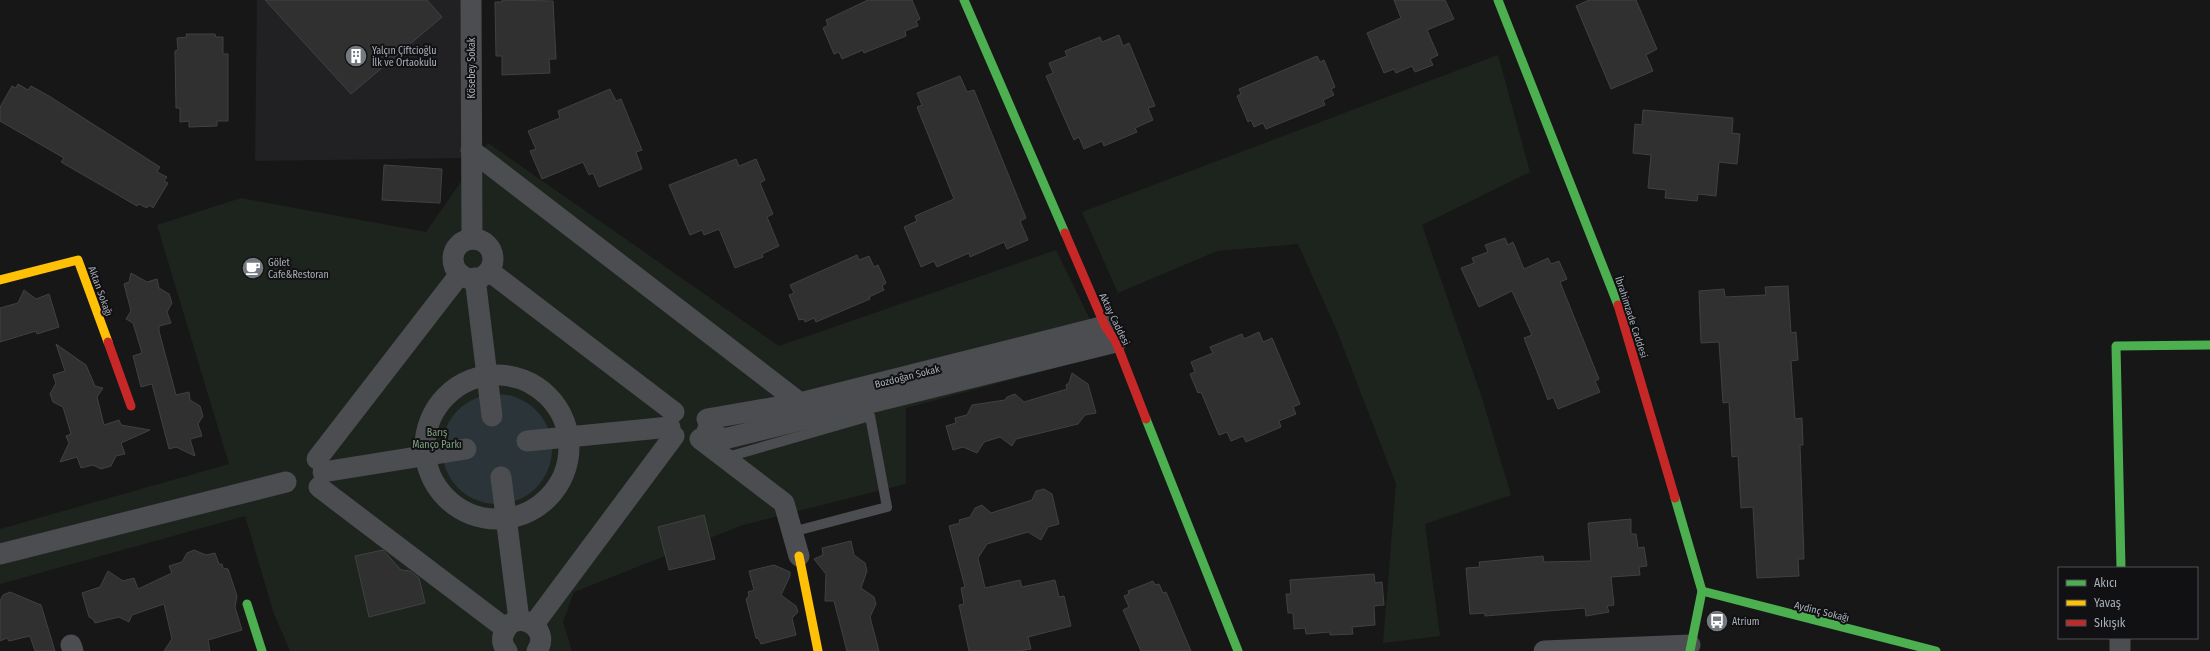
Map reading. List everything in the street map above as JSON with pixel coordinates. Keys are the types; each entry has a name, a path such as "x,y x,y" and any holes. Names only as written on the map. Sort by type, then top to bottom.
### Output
{"main road":[{"name":"Aktay Caddesi","path":"964,0 1110,334 1238,651"},
{"name":"İbrahimzade Caddesi","path":"1498,0 1616,298 1702,591 1690,648"},
{"name":"Aktan Sokağı","path":"0,280 78,260 131,406"},
{"path":"2121,567 2116,346 2210,345"},
{"path":"799,556 818,651"},
{"name":"Aydinç Sokağı","path":"1702,591 1936,651"},
{"path":"247,604 262,651"}],"street":[{"name":"Kösebey Sokak","path":"471,0 472,239"},
{"path":"471,143 800,403"},
{"path":"320,473 474,274 492,265 492,252 484,242 472,239 460,244 454,256 455,268 474,274 673,425"},
{"path":"474,274 492,416"},
{"path":"705,430 724,439 1110,334"},
{"name":"Bozdoğan Sokak","path":"705,430 800,403 1110,334"},
{"path":"486,373 513,376 531,383 546,394 558,409 571,436 566,465 557,484 546,500 529,512 508,522 470,514 452,504 438,489 428,471 422,455 426,432 432,414 443,398 458,386 486,373"},
{"path":"526,441 673,425"},
{"path":"506,651 502,643 519,624 673,425"},
{"path":"705,430 724,458 784,503 799,556"},
{"path":"320,473 422,455 466,449"},
{"path":"320,473 519,624 541,638 537,651"},
{"path":"501,477 508,522 519,624"},
{"path":"0,554 286,482"},
{"path":"2120,639 2120,651"},
{"path":"1544,651 1690,648"}],"lane":[{"path":"724,458 870,416 887,507 792,532"}],"path":[{"path":"516,372 540,382 559,400 571,423 571,436 576,448 571,474 559,497 540,515 516,525 508,522 489,527 464,521 442,506 426,486 418,461 422,455 418,435 427,411 443,390 465,376 486,373 516,372"}],"shaded area":[{"path":"257,0 464,0 463,158 255,161"},
{"path":"497,394 518,398 528,403 536,410 543,418 548,428 552,449 548,470 543,480 536,488 528,495 518,500 497,504 476,500 466,495 458,488 451,480 446,470 442,449 446,428 451,418 458,410 466,403 476,398"}],"green space":[{"path":"1498,55 1530,172 1422,225 1481,395 1511,495 1425,524 1440,636 1383,643 1396,484 1337,331 1298,244 1217,251 1118,293 1082,212"},
{"name":"Barış Manço Parkı","path":"488,143 779,346 1056,250 1107,354 906,408 906,484 743,525 574,592 563,622 572,651 290,651 274,614 245,516 0,584 0,529 229,464 157,225 241,198 426,232"}],"building":[{"name":"Yalçın Çiftcioğlu İlk ve Ortaokulu","path":"265,0 427,0 442,17 351,94"},
{"path":"502,0 553,1 556,59 549,59 550,73 502,75 502,56 496,56 495,2 502,2"},
{"path":"868,0 912,0 920,19 916,21 918,26 905,31 906,36 864,53 863,50 842,59 839,52 834,54 823,28 828,25 826,20"},
{"path":"1394,0 1445,0 1454,19 1427,30 1438,55 1430,59 1433,65 1415,72 1412,66 1396,73 1394,69 1384,73 1367,33 1401,18"},
{"path":"1589,0 1636,0 1657,49 1646,55 1653,71 1611,89 1576,6"},
{"path":"186,34 215,34 216,37 223,37 223,54 228,54 228,121 217,121 217,126 189,127 189,121 180,122 180,108 176,108 175,51 178,50 177,38 187,37"},
{"path":"1119,35 1123,46 1129,43 1155,106 1148,108 1153,120 1135,128 1137,132 1104,146 1102,141 1084,149 1079,137 1074,140 1046,76 1053,73 1049,63 1067,56 1065,51 1100,37 1102,42"},
{"path":"1317,56 1320,62 1324,60 1335,87 1331,89 1334,95 1323,100 1325,105 1266,129 1263,123 1254,127 1251,120 1248,122 1237,96 1241,94 1239,89"},
{"path":"960,76 967,92 974,90 1026,218 1020,221 1028,240 1007,249 1004,242 970,257 969,253 937,267 934,261 921,267 904,227 917,221 915,216 954,199 917,107 922,105 917,93"},
{"path":"18,84 28,90 31,86 49,96 160,167 157,172 167,177 164,181 168,183 153,208 149,205 147,208 139,204 137,206 61,162 64,158 0,121 0,107 12,86 16,88"},
{"path":"610,89 616,101 621,99 642,150 636,152 642,169 599,187 593,173 589,175 583,162 542,179 530,151 536,149 528,131 560,118 558,111"},
{"path":"1643,110 1733,118 1732,133 1740,134 1737,164 1719,162 1716,196 1698,194 1697,201 1665,198 1666,190 1648,188 1651,155 1633,153 1635,124 1642,125"},
{"path":"736,159 739,166 756,159 765,180 760,183 773,214 767,217 779,246 762,254 763,257 735,268 719,229 704,235 702,230 690,235 669,185"},
{"path":"384,165 442,169 440,203 382,200"},
{"path":"1505,238 1508,245 1513,242 1524,269 1548,258 1551,264 1559,261 1567,279 1560,282 1599,379 1595,381 1600,392 1558,409 1553,397 1548,400 1524,338 1532,335 1512,291 1479,307 1461,268 1474,263 1472,258 1488,252 1485,245"},
{"path":"857,255 859,260 869,256 874,267 878,265 886,283 882,286 884,290 869,297 870,299 816,322 814,318 805,322 804,319 799,320 789,295 794,293 790,285"},
{"path":"131,273 147,282 157,279 159,288 169,294 172,303 167,312 171,323 159,326 159,331 176,395 189,392 190,400 200,406 203,416 198,424 202,436 190,439 195,456 176,447 169,449 152,384 141,387 133,356 142,353 133,323 126,319 131,311 124,284 129,282"},
{"path":"1788,286 1791,333 1796,332 1798,360 1791,361 1795,419 1802,418 1803,445 1800,445 1804,559 1798,559 1799,576 1757,578 1753,507 1741,508 1738,456 1732,457 1729,402 1723,403 1719,342 1701,343 1699,291 1724,289 1725,297 1766,295 1765,287"},
{"path":"24,290 36,299 49,294 59,327 37,334 36,331 0,342 0,308 18,303"},
{"path":"1259,332 1263,342 1272,338 1300,404 1293,407 1296,414 1279,421 1281,427 1246,442 1243,436 1231,441 1227,432 1219,435 1201,392 1198,393 1190,374 1195,372 1191,362 1213,353 1210,347 1242,334 1244,339"},
{"path":"56,344 86,365 95,386 103,388 97,397 104,425 119,420 121,425 150,430 121,443 125,454 116,456 111,466 101,469 93,465 81,468 77,457 60,462 69,443 66,436 71,434 63,407 53,402 50,394 56,383 53,375 65,371"},
{"path":"1072,373 1088,384 1096,413 1085,415 1078,424 1016,439 1012,446 1000,437 984,442 977,453 963,447 953,450 946,426 956,423 955,418 967,415 972,405 1005,400 1007,397 1015,394 1024,402 1067,389 1066,385 1069,383"},
{"path":"1044,489 1052,494 1059,524 1048,527 1041,540 1028,532 987,544 978,558 985,588 1020,580 1022,587 1055,580 1059,597 1064,596 1071,626 1028,637 1031,649 1019,651 969,651 959,605 964,604 961,588 965,587 949,526 960,523 959,520 970,517 975,508 982,505 991,513 1032,500 1036,491"},
{"path":"704,515 715,559 669,570 658,527"},
{"path":"1631,519 1631,534 1636,534 1638,548 1644,547 1647,566 1639,567 1640,575 1611,577 1614,605 1607,606 1609,612 1586,616 1585,608 1485,616 1485,613 1470,614 1466,568 1480,567 1479,562 1543,556 1544,562 1591,561 1588,523"},
{"path":"851,541 854,555 865,563 867,571 861,588 874,597 876,604 870,617 879,651 847,651 834,601 825,601 826,574 814,559 823,555 822,548"},
{"path":"194,550 206,555 215,553 219,564 222,564 223,568 228,569 237,596 235,607 242,630 208,640 210,651 164,651 172,639 164,604 132,615 129,622 119,617 95,623 93,619 89,617 82,593 100,587 108,571 123,581 134,578 138,589 172,573 169,566 182,562 187,553"},
{"path":"383,550 401,570 410,571 419,578 425,603 369,617 355,556"},
{"path":"774,565 790,572 790,576 781,595 796,606 798,612 792,618 796,635 761,644 759,639 756,638 746,599 749,596 748,592 754,590 749,571"},
{"path":"1374,574 1375,583 1382,582 1384,605 1374,606 1375,625 1352,627 1353,634 1330,635 1330,632 1306,634 1305,628 1294,629 1293,613 1288,613 1286,594 1291,594 1290,580"},
{"path":"1153,581 1155,585 1159,584 1163,593 1166,592 1191,651 1141,651 1123,610 1129,607 1124,596 1129,594 1128,591"},
{"path":"10,592 41,605 55,651 35,651 30,636 9,641 7,638 0,641 0,601 3,595"}],"traffic: fast":[{"path":"964,0 1065,233"},
{"path":"1498,0 1618,305"},
{"path":"2121,567 2116,346 2210,345"},
{"path":"1146,419 1238,651"},
{"path":"1675,498 1702,591 1690,651"},
{"path":"1702,591 1936,651"},
{"path":"247,604 262,651"}],"traffic: slow":[{"path":"0,280 78,260 108,342"},
{"path":"799,556 818,651"}],"traffic: jam":[{"path":"1065,233 1105,326 1116,342 1146,419"},
{"path":"1618,305 1675,498"},
{"path":"108,342 131,406"}],"place":[{"name":"Yalçın Çiftcioğlu İlk ve Ortaokulu","path":"356,56"},
{"name":"Gölet Cafe&Restoran","path":"253,268"},
{"name":"Atrium","path":"1717,621"}]}
